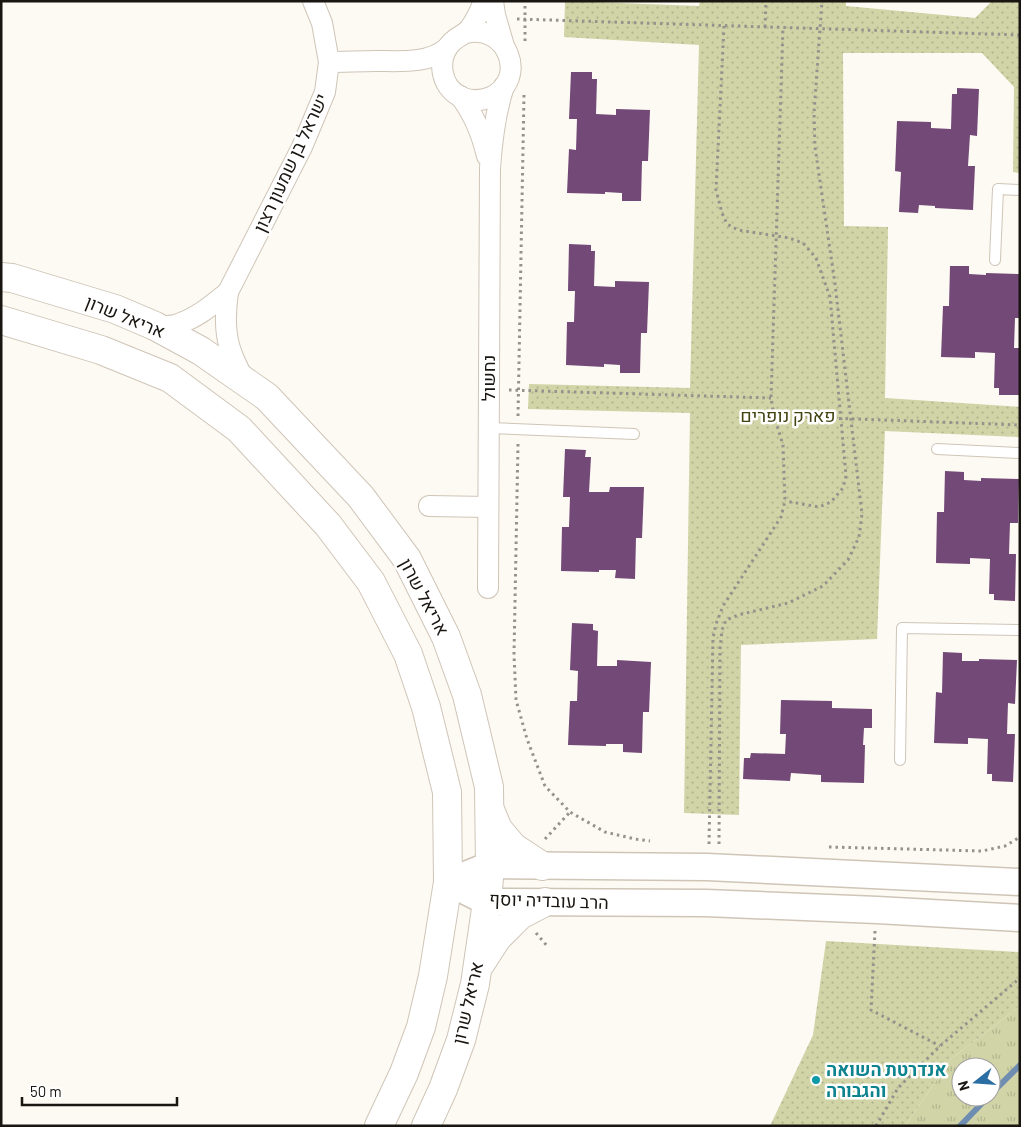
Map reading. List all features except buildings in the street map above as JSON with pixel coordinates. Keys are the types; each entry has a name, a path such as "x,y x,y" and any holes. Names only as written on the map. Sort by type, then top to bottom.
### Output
{"main road":[{"name":"אריאל שרון","path":"1,277 12,278 115,309 155,326 200,351 244,380 267,397 361,497 407,559 446,637 467,695 489,788 490,865 487,902 475,984 461,1040 443,1089 426,1126"},
{"path":"1,320 101,350 170,378 239,429 328,525 371,582 408,654 426,707 447,792 448,882 433,976 420,1027 404,1073 379,1126"},
{"path":"489,808 498,829 513,847 542,854"},
{"path":"477,968 497,938 520,916 545,902"}],"street":[{"name":"ישראל בן שמעון רצון","path":"244,380 234,360 227,336 226,309 228,292 302,147 326,92 329,62 322,23 313,1"},
{"path":"466,33 475,21 484,1"},
{"path":"404,61 427,71 470,100 486,99 496,94 504,86 509,77 511,67 495,10"},
{"path":"329,62 404,61 431,57 443,52 456,38 466,33 488,34 497,38 504,46"},
{"path":"447,48 442,65 444,76 454,91"},
{"name":"נחשול","path":"488,588 490,168 496,113 504,86"},
{"name":"נחשול","path":"454,91 469,109 479,130 490,168"},
{"name":"ישראל בן שמעון רצון","path":"155,326 174,325 193,318 212,306 228,292"},
{"path":"429,506 488,507"},
{"name":"הרב עובדיה יוסף","path":"448,882 490,865 542,854 707,867 1020,882"},
{"name":"הרב עובדיה יוסף","path":"448,882 487,902 706,903 1020,918"}],"lane":[{"path":"995,260 998,189 1020,190"},
{"path":"489,428 634,434"},
{"path":"937,449 1020,453"},
{"path":"900,760 902,628 1020,630"}],"path":[{"path":"765,27 766,1"},
{"path":"728,845 718,845 720,648 722,630 726,620 738,615 788,603 823,586 848,560 859,537 862,514 835,284 815,147 814,113 822,1"},
{"path":"495,10 724,26 1020,35"},
{"path":"724,26 716,190 722,213 727,224 738,230 788,238 803,243 816,258 830,297 846,476 843,488 831,502 819,507 785,501"},
{"path":"700,844 709,844 713,638 716,624 723,606 781,517 785,501 783,445 774,416 771,398 783,27"},
{"path":"523,121 514,654 516,700 527,739 545,786 570,812 605,832 651,841"},
{"path":"489,390 771,398"},
{"path":"774,416 1020,425"},
{"path":"542,854 570,812"},
{"path":"826,847 982,851 1005,846 1020,837"},
{"path":"877,910 871,1010 940,1046"},
{"path":"876,1126 898,1088 940,1046 1020,978"}],"green space":[{"name":"פארק נופרים","path":"565,1 699,6 700,1 846,1 846,6 975,18 992,1 1020,1 1020,173 1013,172 1014,87 982,53 843,53 844,226 888,227 885,398 1020,407 1020,437 885,431 877,639 741,645 739,815 684,813 690,413 528,409 529,384 690,388 699,45 564,37"},
{"path":"826,941 1020,952 1020,1006 954,1057 951,1057 905,1126 770,1126 813,1035"},
{"path":"1020,1006 1020,1126 905,1126 951,1059 951,1107 1001,1107 1001,1057 954,1057"}],"waterway":[{"path":"1001,1084 1020,1065"},
{"path":"960,1126 978,1107"}],"place":[{"name":"אנדרטת השואה והגבורה","path":"816,1080"}]}
